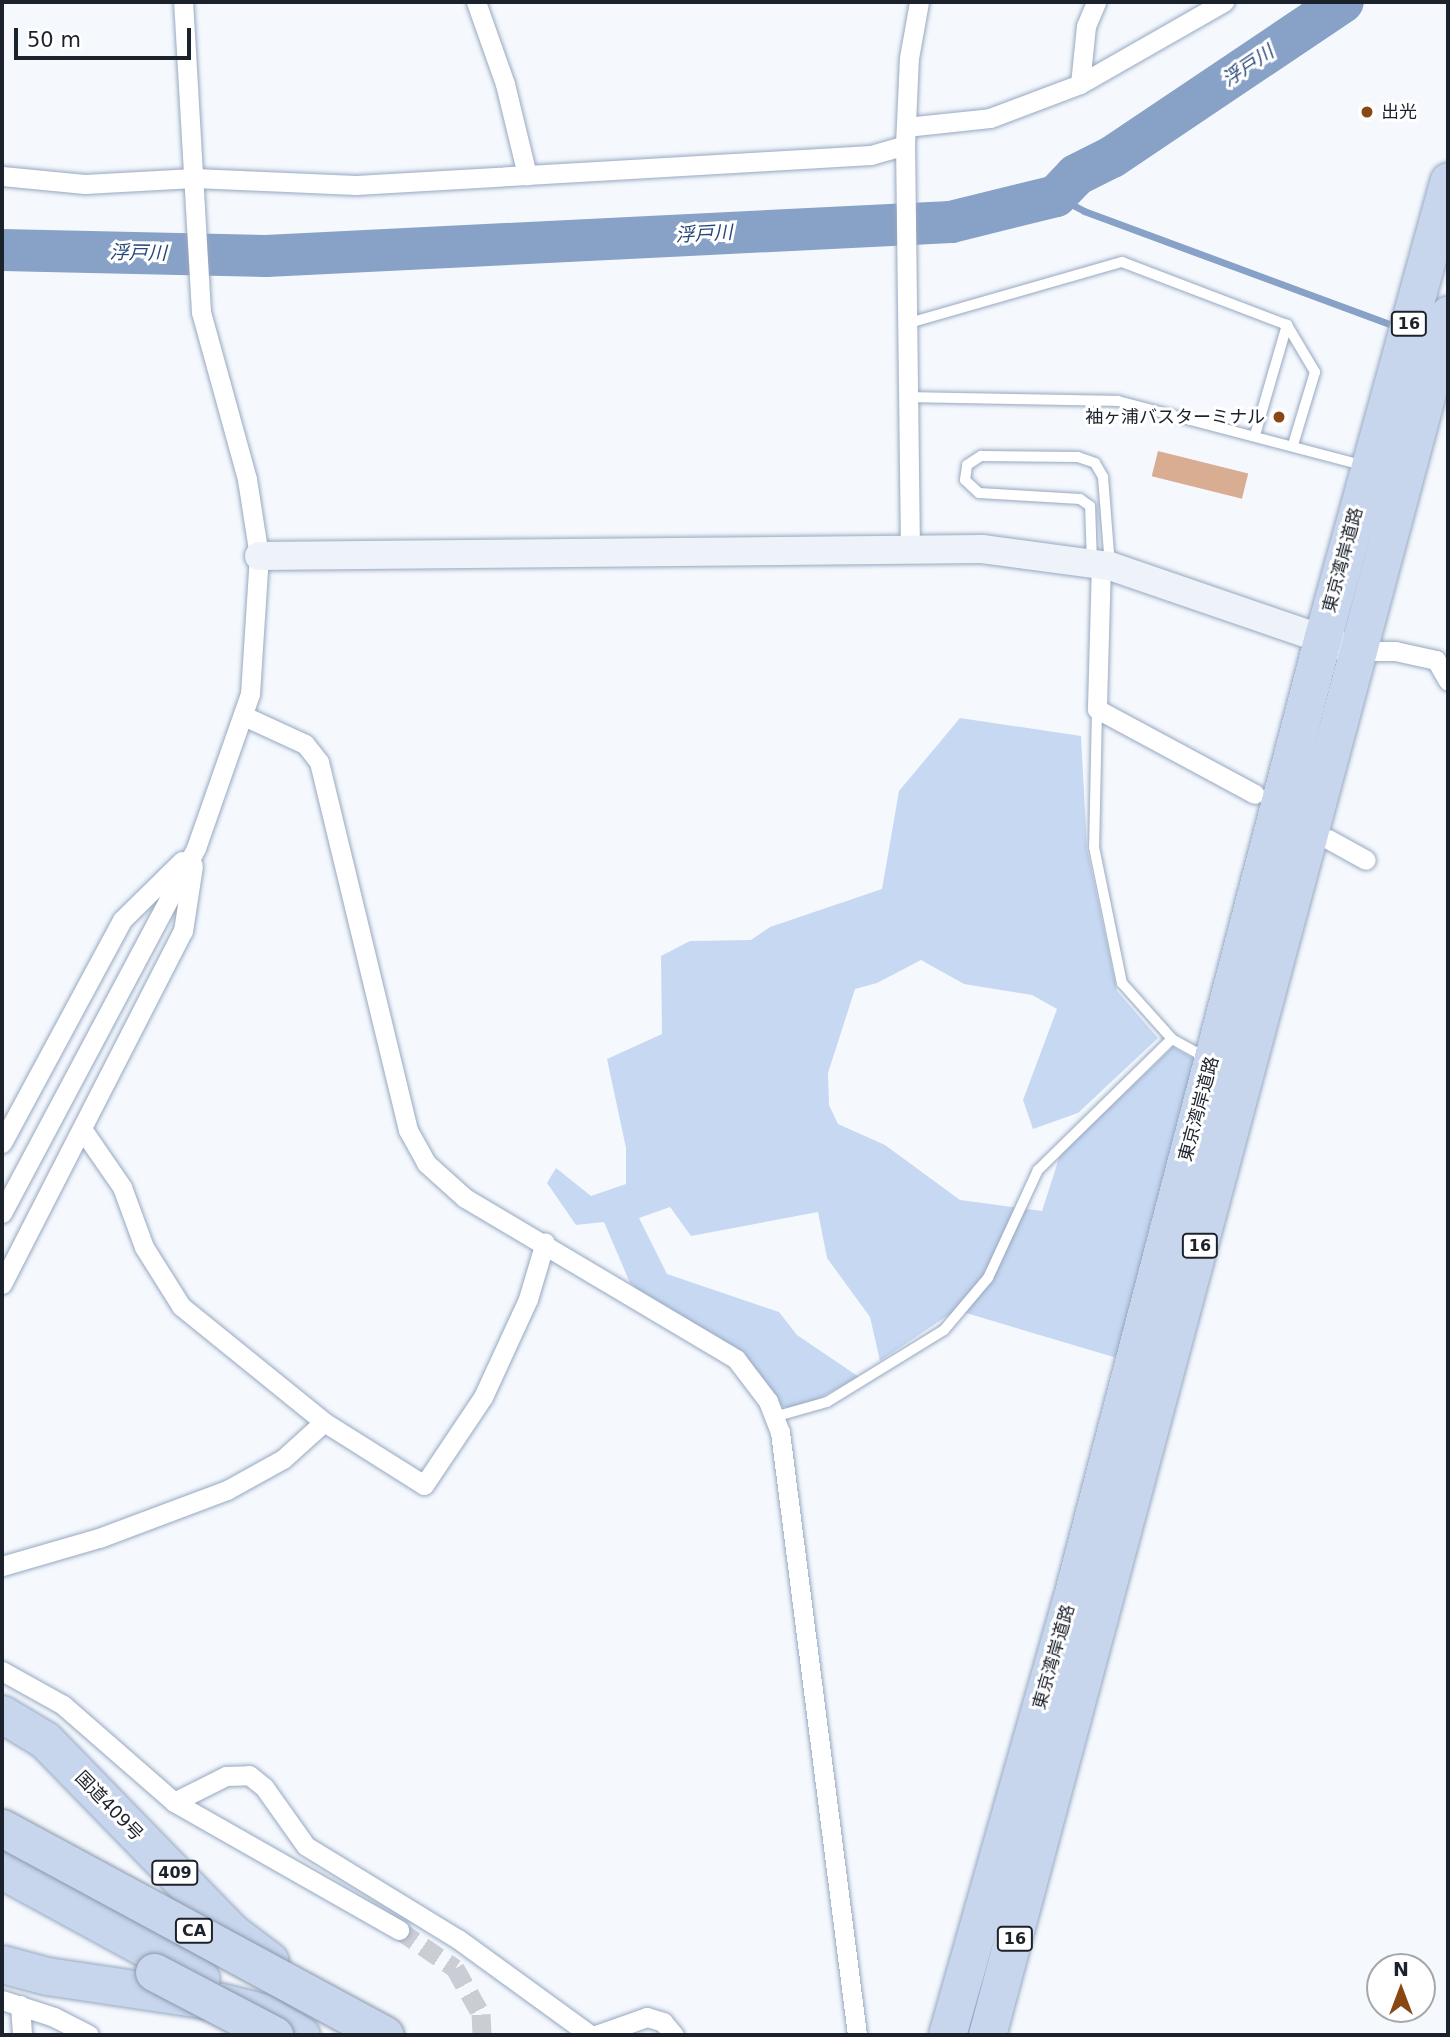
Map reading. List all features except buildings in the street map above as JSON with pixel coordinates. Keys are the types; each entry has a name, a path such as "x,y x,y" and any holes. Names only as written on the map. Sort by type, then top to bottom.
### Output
{"highway":[{"name":"東京湾岸道路","path":"947,2035 1070,1604 1322,640 1448,181"},
{"name":"東京湾岸道路","path":"987,2035 1448,315"},
{"name":"国道409号","path":"2,1714 45,1740 233,1933 372,2032"},
{"name":"CA","path":"2,1828 372,2032"},
{"path":"2,1870 268,2024"},
{"path":"2,1886 268,2024"},
{"path":"2,1964 268,2024 301,2035"}],"street":[{"path":"2,1213 196,848 244,716 258,626 259,556 247,479 201,312 183,2"},
{"path":"476,2 505,84 527,175"},
{"path":"910,550 909,284 905,136 909,58 919,2"},
{"path":"1080,84 1086,26 1096,2"},
{"path":"2,176 85,184 194,178 356,185 871,155 905,136 990,118 1080,84 1224,2"},
{"path":"259,556 982,549 1101,564 1358,651 1395,651 1436,660 1448,681"},
{"path":"1101,564 1097,709 1255,794"},
{"path":"244,716 305,744 319,762 414,1147 465,1198 545,1242 736,1359 768,1401 780,1432 826,1764 857,2035"},
{"path":"1328,839 1366,860"},
{"path":"2,1284 183,931 196,848"},
{"path":"2,1143 122,920 196,848"},
{"path":"82,1129 122,1187 144,1247 181,1306 324,1422 424,1485 483,1397 528,1299 545,1242"},
{"path":"2,1566 99,1538 227,1490 283,1459 324,1422"},
{"path":"2,1671 63,1705 174,1802 399,1930"},
{"path":"174,1802 226,1776 249,1775 264,1787 306,1846 458,1939 590,2035"},
{"path":"11,2003 22,2035"},
{"path":"11,2003 89,2035"},
{"path":"596,2035 647,2017 663,2022 674,2035"}],"lane":[{"path":"909,323 1122,262 1287,324 1315,372 1293,446"},
{"path":"1255,435 1287,324"},
{"path":"909,397 1118,401 1369,467"},
{"path":"981,456 1077,457 1095,463 1103,477 1101,564 1090,506 1080,499 979,493 965,480 967,465 981,456"},
{"path":"1097,709 1094,848 1102,904 1122,983 1172,1039 1197,1056 1212,1060"},
{"path":"774,1417 827,1402 944,1329 988,1278 1038,1170 1172,1039"}],"shaded area":[{"path":"960,718 1081,736 1087,849 1117,991 1158,1038 1078,1113 1033,1129 1023,1100 1057,1009 1032,995 964,984 921,960 877,983 855,989 828,1073 829,1105 838,1124 885,1145 960,1200 1042,1211 1059,1158 1070,1145 1173,1047 1198,1061 1117,1358 956,1310 880,1361 870,1317 827,1258 818,1212 691,1236 670,1207 639,1218 667,1274 779,1312 797,1335 859,1377 797,1410 781,1406 630,1283 604,1222 576,1225 547,1183 556,1168 591,1196 626,1184 626,1148 607,1059 662,1034 661,956 690,941 751,940 770,927 882,889 899,791"}],"waterway":[{"name":"浮戸川","path":"2,250 266,256 951,222 1056,196 1076,175 1112,157 1343,2"},
{"path":"1056,196 1084,211 1398,327"}],"tunnel":[{"path":"399,1930 455,1968 481,2014 482,2035"}],"place":[{"name":"出光","path":"1367,112"},
{"name":"袖ヶ浦バスターミナル","path":"1279,417"}]}
